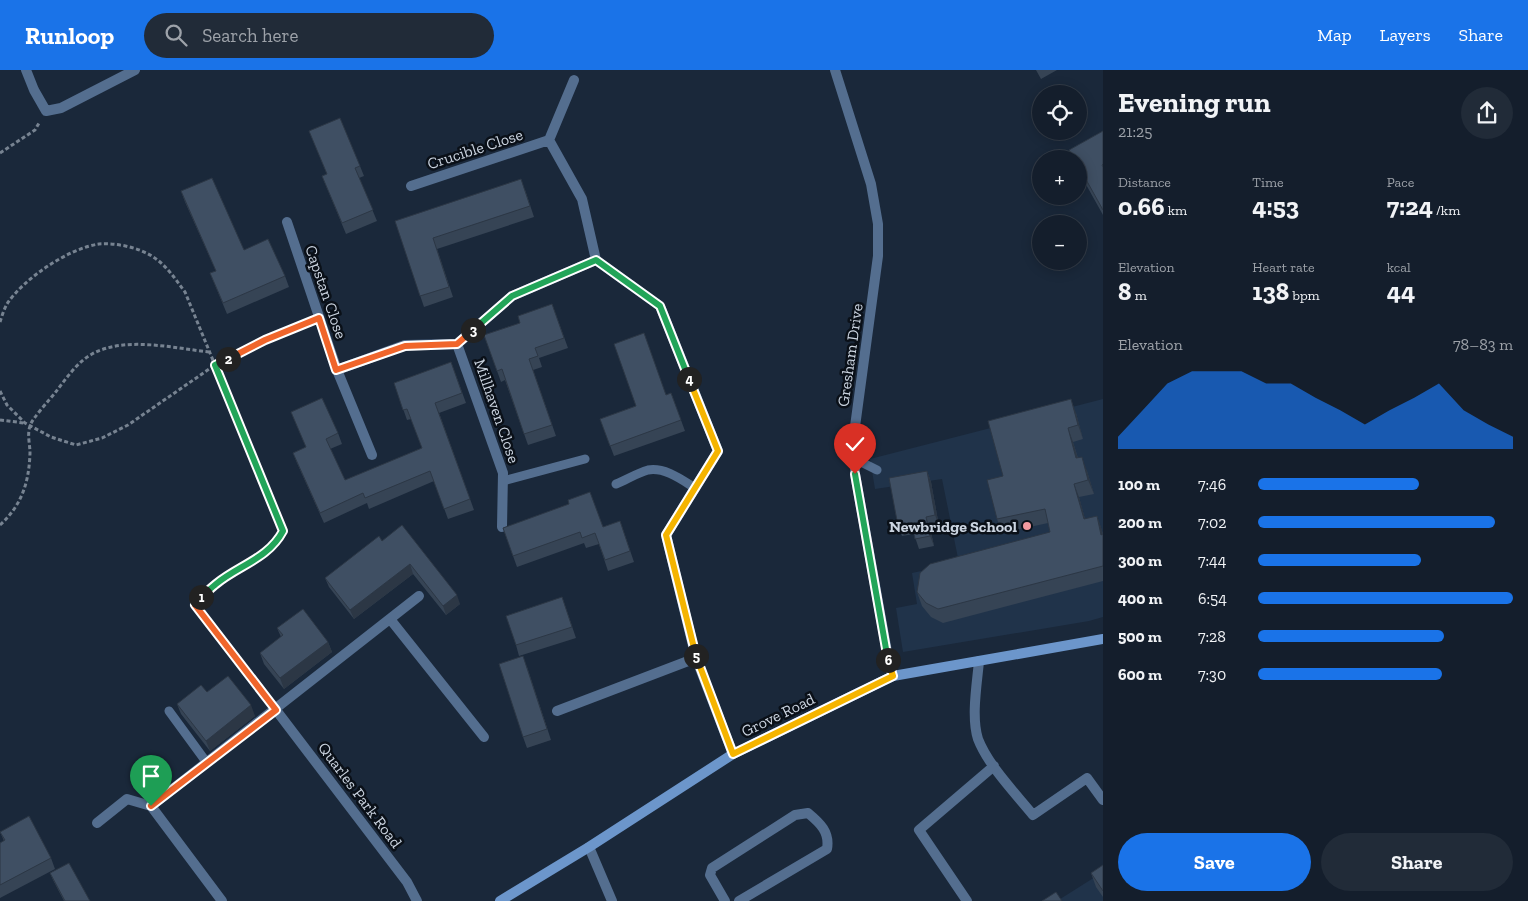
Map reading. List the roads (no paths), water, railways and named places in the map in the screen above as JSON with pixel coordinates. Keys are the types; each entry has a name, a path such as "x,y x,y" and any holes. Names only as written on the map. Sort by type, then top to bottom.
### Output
{"street":[{"path":"26,70 34,90 46,111 61,108 135,70"},
{"name":"Gresham Drive","path":"835,70 871,184 878,224 878,256 854,434 855,474 889,663 893,676"},
{"name":"Crucible Close","path":"411,186 549,140 574,80"},
{"name":"Crucible Close","path":"549,140 582,199 596,260"},
{"name":"Capstan Close","path":"287,222 336,370 372,455"},
{"path":"596,260 660,306 718,451 666,535 696,658 733,754"},
{"name":"Millhaven Close","path":"502,527 503,473 457,344 512,296 596,260"},
{"path":"336,370 405,346 457,344"},
{"path":"151,806 276,710 419,596"},
{"path":"390,619 484,737"},
{"name":"Grove Road","path":"500,901 733,754 893,676 1103,639"},
{"path":"557,711 696,658"},
{"path":"979,662 975,717 978,738 994,766 1033,815 1087,778 1103,800"},
{"name":"Quarles Park Road","path":"276,710 407,882 417,901"},
{"path":"967,901 919,830 994,766"},
{"path":"97,823 127,799 151,806 222,901"},
{"path":"726,901 710,875 712,868 795,815 808,813 819,822 829,839 827,848 740,901"},
{"path":"588,847 612,901"}],"lane":[{"path":"503,481 585,459"},
{"path":"855,459 877,470"},
{"path":"616,484 648,470 659,470 673,475 695,488"},
{"path":"169,711 207,763"}],"place":[{"name":"Newbridge School","path":"1027,526"}]}
